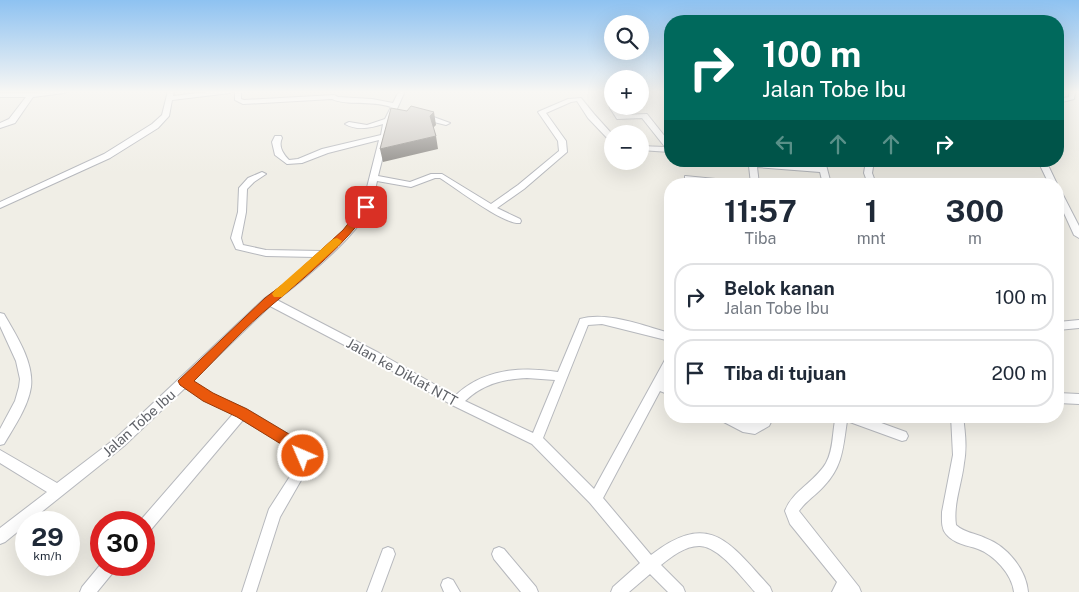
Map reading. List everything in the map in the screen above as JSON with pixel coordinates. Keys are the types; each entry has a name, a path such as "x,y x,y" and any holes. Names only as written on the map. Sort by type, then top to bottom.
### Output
{"street":[{"path":"0,126 14,119"},
{"path":"0,205 115,152 163,119"},
{"path":"349,124 367,127 382,119"},
{"name":"Jalan Tobe Ibu","path":"0,537 120,442 269,301 290,285 347,233 366,207 392,119"},
{"path":"430,119 446,123"},
{"path":"492,208 563,152 562,141 547,119"},
{"path":"594,119 604,130"},
{"path":"647,119 664,140"},
{"path":"278,138 276,142 279,156 290,162 299,162 332,149 385,136"},
{"path":"649,149 664,150"},
{"path":"805,167 823,170"},
{"path":"822,167 825,178"},
{"path":"262,174 251,180 243,188 242,212 236,238 239,247 266,253 322,254"},
{"path":"373,178 411,185 434,176 442,176 517,222"},
{"path":"1064,205 1079,235"},
{"name":"Jalan ke Diklat NTT","path":"269,301 375,356 456,402 536,440 594,499 649,564 678,592"},
{"path":"0,317 9,332 25,377 25,386 17,409 0,440"},
{"path":"536,440 581,327 586,321 602,320 664,335"},
{"path":"1064,325 1079,324"},
{"path":"594,499 664,372"},
{"path":"456,402 472,387 496,377 520,374 545,374 560,377"},
{"path":"184,381 208,397 242,413 294,444 302,451 302,468 274,514 249,592"},
{"path":"658,384 664,387"},
{"path":"1064,398 1079,399"},
{"path":"155,514 242,413"},
{"path":"737,423 747,428 755,429 764,423"},
{"path":"841,423 837,451 832,465 824,477 794,505 792,511 795,519 846,589"},
{"path":"866,423 902,436"},
{"path":"958,423 959,456 954,476 950,528 954,533 983,543 998,554 1014,573 1020,583 1021,592"},
{"path":"0,456 58,491"},
{"path":"618,592 649,564 668,551 687,542 704,539 715,544 729,556 765,592"},
{"path":"374,592 388,554"},
{"path":"499,554 531,592"},
{"path":"87,592 101,576"}],"building":[{"path":"388,119 431,119 436,136 380,149"}],"slow traffic":[{"path":"278,294 337,241"}],"route":[{"path":"303,456 302,451 294,444 242,413 208,397 184,381 269,301 290,285 347,233 366,207"}]}
